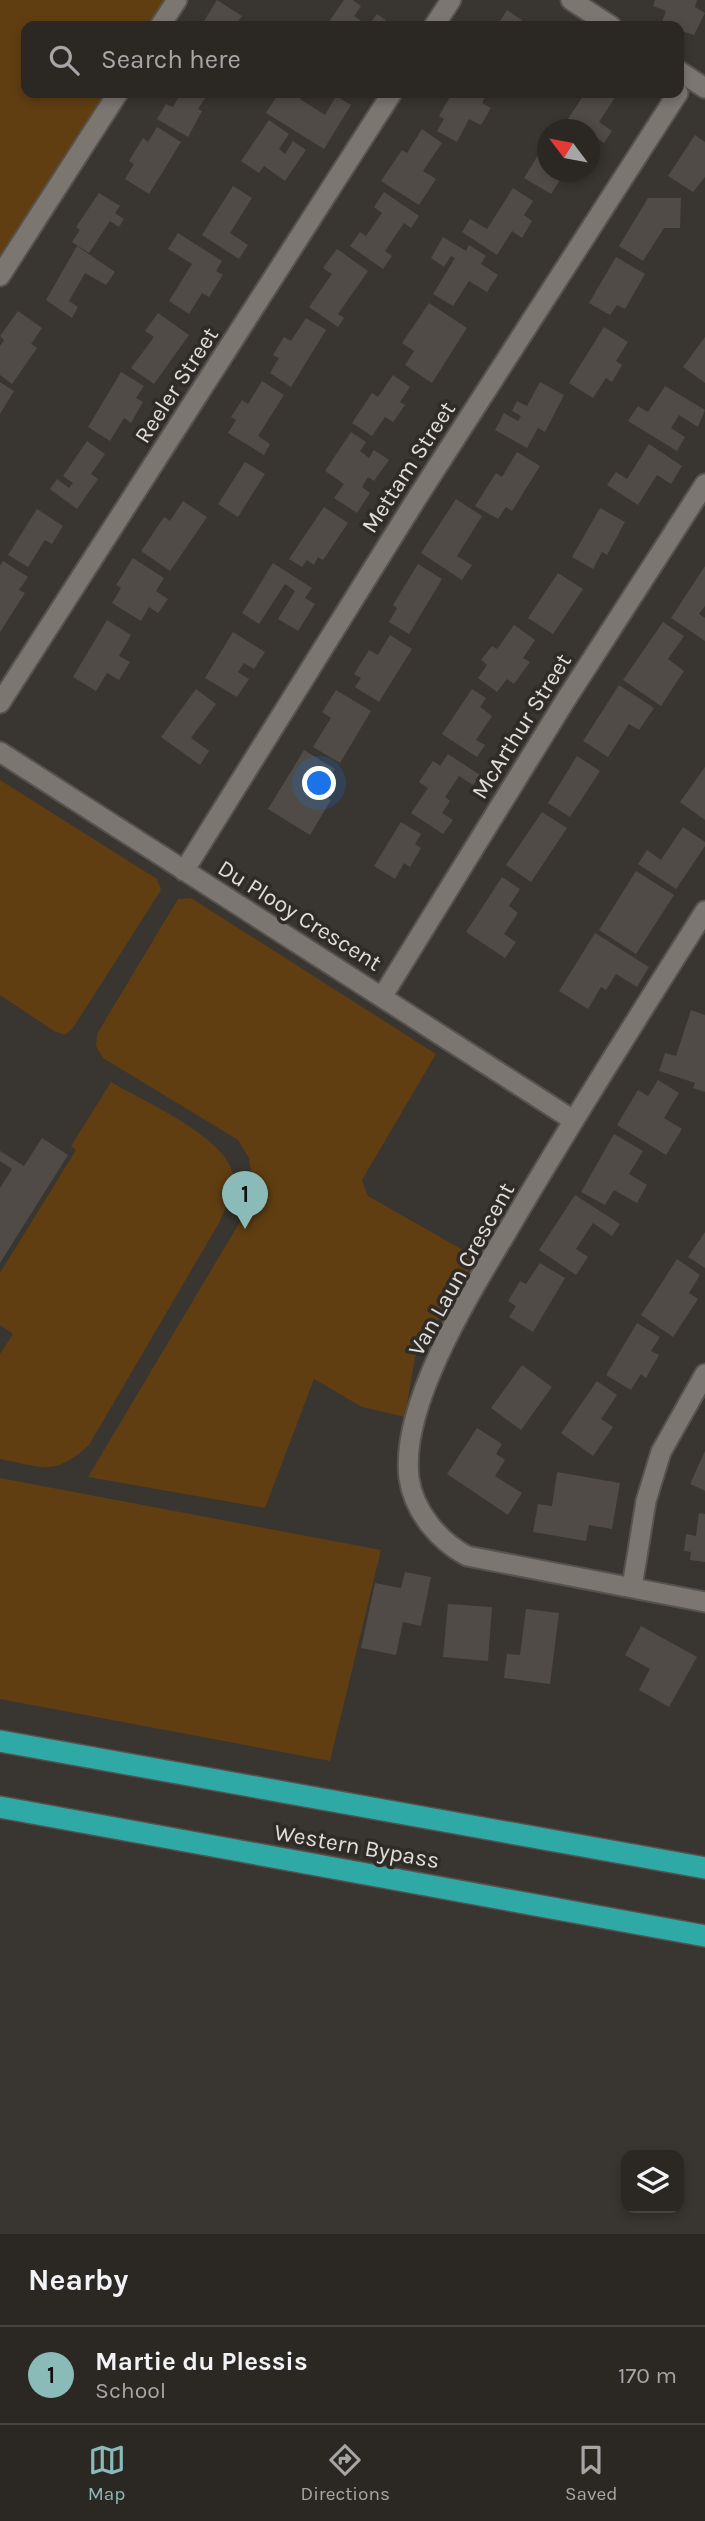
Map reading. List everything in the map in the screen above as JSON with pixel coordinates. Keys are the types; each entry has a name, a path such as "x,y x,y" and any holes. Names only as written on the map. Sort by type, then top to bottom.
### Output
{"highway":[{"name":"Western Bypass","path":"0,1741 705,1868"},
{"name":"Western Bypass","path":"0,1807 705,1936"}],"street":[{"path":"163,21 177,0"},
{"path":"437,21 451,0"},
{"path":"571,0 603,21"},
{"path":"0,276 115,98"},
{"name":"Reeler Street","path":"0,703 389,98"},
{"name":"Mettam Street","path":"184,871 417,498 677,98"},
{"name":"McArthur Street","path":"382,996 565,701 705,484"},
{"name":"Du Plooy Crescent","path":"0,752 573,1120"},
{"name":"Van Laun Crescent","path":"705,911 573,1120 451,1328 421,1400 412,1441 409,1478 420,1512 449,1546 467,1556 705,1602"},
{"path":"632,1587 646,1502 661,1452 705,1374"}],"shaded area":[{"path":"0,0 166,0 152,21 21,21 21,98 104,98 0,262"},
{"path":"0,780 157,879 161,890 73,1028 65,1035 54,1031 0,995"},
{"path":"191,898 436,1054 362,1180 368,1196 477,1258 415,1357 405,1417 362,1407 314,1379 265,1508 88,1477 244,1215 254,1189 249,1158 238,1140 103,1058 96,1046 97,1034 178,899"},
{"path":"111,1082 182,1121 216,1147 227,1161 233,1175 232,1193 220,1221 89,1445 57,1466 38,1467 0,1459 0,1354 13,1334 0,1325 0,1273 76,1150 71,1146"},
{"path":"0,1478 381,1550 330,1761 0,1699"}],"building":[{"path":"217,0 242,16 238,21 204,21"},
{"path":"344,0 353,0 361,6 354,16 361,21 329,21"},
{"path":"655,0 697,0 695,7 705,13 694,35 684,32 684,21 662,21 666,11 653,6"},
{"path":"507,10 523,21 500,21"},
{"path":"377,14 387,21 372,21"},
{"path":"178,98 205,98 198,109 202,111 188,137 157,119 166,104 173,107"},
{"path":"276,98 301,98 325,115 335,98 351,105 324,149 266,113"},
{"path":"449,98 484,98 482,103 491,108 481,125 469,119 457,142 437,131 444,119 439,116"},
{"path":"582,98 615,98 600,120 568,119"},
{"path":"269,120 289,134 279,149 285,154 293,141 306,150 285,181 264,166 259,173 241,161"},
{"path":"600,123 612,131 604,143 600,140"},
{"path":"157,127 181,142 149,194 125,179 134,164 129,161 143,138 148,142"},
{"path":"422,129 442,143 423,171 436,179 419,205 381,181 402,150 407,153"},
{"path":"695,135 705,142 705,177 693,192 668,176"},
{"path":"537,157 537,182 559,182 551,194 524,178"},
{"path":"233,186 252,198 230,233 248,245 239,259 202,235"},
{"path":"513,188 533,201 524,215 532,221 522,238 512,231 497,255 462,232 470,219 487,229"},
{"path":"384,192 419,216 411,228 404,223 385,251 392,256 383,269 350,246 360,232 366,236 382,213 374,207"},
{"path":"99,193 120,206 115,213 124,219 119,227 110,221 89,253 72,242 80,230 76,227"},
{"path":"648,198 681,198 680,228 664,228 643,261 619,246"},
{"path":"178,233 222,261 216,271 223,275 209,297 202,293 189,314 169,301 192,264 168,249"},
{"path":"443,237 466,251 469,245 486,256 481,264 498,275 487,292 469,281 453,306 433,294 455,258 451,256 444,267 431,258"},
{"path":"77,246 115,272 106,285 85,273 69,301 78,307 72,318 46,300"},
{"path":"337,249 368,271 338,314 344,318 338,327 309,307 332,274 323,268"},
{"path":"616,257 645,274 625,309 617,305 610,315 589,303"},
{"path":"429,303 467,328 432,383 405,365 414,351 402,343"},
{"path":"18,311 42,328 31,344 37,348 12,384 0,375 0,346 4,340 0,336"},
{"path":"158,313 189,335 154,384 131,368 154,337 145,331"},
{"path":"306,318 326,330 291,387 270,373 279,358 273,355 284,337 291,341"},
{"path":"604,327 628,342 616,361 622,365 612,382 606,378 593,398 569,383"},
{"path":"705,337 705,383 683,367"},
{"path":"121,372 144,386 136,398 143,402 131,423 124,418 110,441 88,427"},
{"path":"393,375 410,387 400,402 405,405 393,422 385,417 372,436 352,423 372,393 378,397"},
{"path":"262,381 284,395 258,436 270,444 264,455 228,433 236,420 231,417 242,400 248,404"},
{"path":"0,382 14,391 0,414"},
{"path":"540,382 564,395 545,432 538,428 527,448 495,430 504,413 518,421 521,416 512,411 517,401 527,406"},
{"path":"665,386 705,410 698,427 679,415 671,428 685,437 677,451 628,421 638,406 648,412"},
{"path":"351,432 366,442 360,451 369,458 374,450 389,460 374,481 368,477 362,487 370,493 357,513 334,498 344,484 325,471"},
{"path":"87,441 105,454 91,474 98,479 77,509 50,489 57,479 69,488 73,483 63,476"},
{"path":"649,444 682,466 671,484 657,475 638,505 607,485 616,472 627,479"},
{"path":"517,452 540,466 512,511 506,507 498,519 475,506 496,473 502,477"},
{"path":"245,462 265,474 238,517 218,504"},
{"path":"456,499 482,516 457,556 472,565 462,580 421,553"},
{"path":"183,501 207,517 170,571 141,551 164,517 170,521"},
{"path":"324,507 348,523 323,560 318,557 314,565 307,560 302,567 289,559"},
{"path":"600,508 625,522 607,555 602,552 593,569 572,557"},
{"path":"37,509 63,526 52,544 45,540 28,567 8,555"},
{"path":"133,558 164,578 156,591 168,599 158,613 149,607 141,621 112,603 121,588 116,585"},
{"path":"3,561 28,577 19,590 25,593 0,632 0,566"},
{"path":"273,563 312,588 305,598 315,604 298,631 278,619 295,591 285,584 259,624 242,613"},
{"path":"418,564 442,579 409,634 389,622 397,608 393,605"},
{"path":"705,566 705,606 699,614 705,618 705,641 671,618"},
{"path":"558,573 583,589 553,634 528,618"},
{"path":"107,620 131,635 119,656 130,662 119,680 107,673 96,691 73,677"},
{"path":"663,622 684,636 668,659 684,671 661,706 623,680"},
{"path":"514,625 535,640 523,658 530,662 514,684 507,679 497,692 478,678 487,665 481,660 492,646 497,649"},
{"path":"233,632 265,652 254,669 244,663 238,672 249,679 237,697 205,678"},
{"path":"390,635 412,649 379,702 355,687 361,678 354,674 369,650 378,655"},
{"path":"619,685 654,708 639,730 629,724 608,757 583,741"},
{"path":"196,689 216,704 191,738 209,751 200,765 161,737"},
{"path":"472,689 486,698 480,707 492,716 476,740 485,745 477,757 442,734"},
{"path":"336,690 371,711 340,763 313,747 331,718 322,712"},
{"path":"304,750 335,769 320,793 331,800 310,835 268,809"},
{"path":"448,754 480,775 473,785 459,776 445,797 450,801 442,813 453,820 443,834 411,813 428,788 419,782 433,761 440,766"},
{"path":"577,756 600,771 570,817 548,803"},
{"path":"705,767 705,820 680,802"},
{"path":"542,812 567,828 531,882 506,865"},
{"path":"401,822 421,834 415,844 421,848 410,867 404,863 395,879 374,866"},
{"path":"683,827 705,842 705,846 676,889 638,864 647,850 661,860"},
{"path":"636,871 674,895 636,954 599,930"},
{"path":"502,877 520,889 509,906 518,913 504,934 516,942 505,958 466,932"},
{"path":"595,933 649,967 637,987 616,974 606,990 601,987 588,1009 559,991"},
{"path":"691,1010 705,1015 705,1092 693,1088 695,1083 659,1071 665,1053 676,1056"},
{"path":"658,1080 679,1093 664,1118 682,1129 666,1155 617,1125 638,1090 648,1096"},
{"path":"614,1134 643,1151 629,1174 647,1185 637,1203 614,1190 605,1205 581,1192"},
{"path":"42,1138 68,1155 0,1263 0,1188 12,1169 0,1161 0,1151 24,1166"},
{"path":"575,1195 620,1224 612,1236 593,1223 576,1249 588,1257 576,1275 539,1250"},
{"path":"705,1232 705,1268 688,1257"},
{"path":"677,1259 700,1275 689,1293 698,1299 673,1337 641,1315"},
{"path":"540,1263 565,1278 533,1332 509,1317 516,1306 508,1301 520,1281 526,1284"},
{"path":"637,1323 660,1337 651,1351 659,1355 646,1378 641,1374 631,1390 606,1375"},
{"path":"522,1365 552,1387 521,1430 491,1408"},
{"path":"597,1381 617,1395 601,1419 613,1427 593,1456 561,1433"},
{"path":"477,1428 502,1444 496,1454 505,1460 495,1476 522,1493 508,1515 447,1474"},
{"path":"705,1451 705,1491 690,1484"},
{"path":"557,1472 620,1483 612,1529 589,1525 586,1541 533,1532 538,1504 552,1506"},
{"path":"699,1513 705,1514 705,1562 690,1560 691,1552 684,1551 686,1534 696,1536"},
{"path":"405,1572 431,1577 421,1626 403,1622 396,1655 361,1648 375,1583 401,1588"},
{"path":"448,1604 492,1607 488,1661 443,1657"},
{"path":"526,1609 559,1613 550,1684 504,1678 507,1654 520,1655"},
{"path":"641,1626 697,1657 669,1707 639,1690 650,1669 625,1655"}],"place":[{"name":"Martie du Plessis","path":"245,1229"}]}
